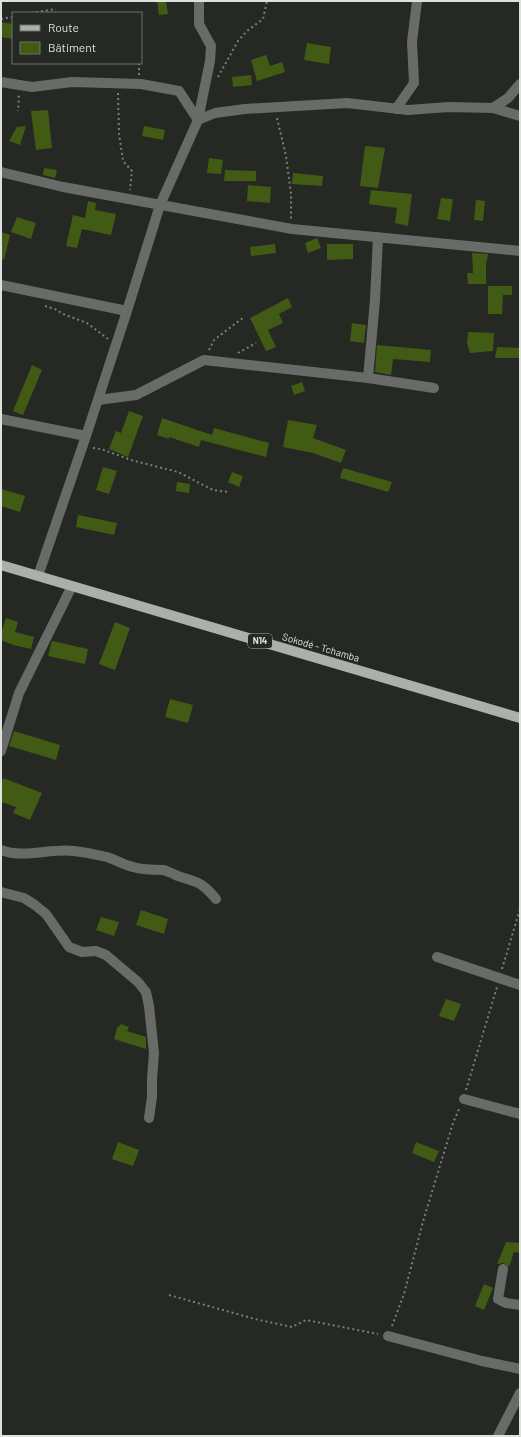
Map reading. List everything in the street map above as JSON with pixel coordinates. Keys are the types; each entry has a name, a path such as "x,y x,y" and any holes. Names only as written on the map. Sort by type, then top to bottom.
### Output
{"main road":[{"name":"Sokodé - Tchamba","path":"1,565 520,718"}],"street":[{"path":"38,576 82,449 160,205 198,120 210,61 211,46 199,24 199,1"},
{"path":"396,109 414,83 412,42 417,1"},
{"path":"1,82 32,87 72,82 141,84 179,91 198,120"},
{"path":"493,108 508,98 520,84"},
{"path":"198,120 215,113 245,109 347,103 408,110 449,107 493,108 520,116"},
{"path":"1,172 63,187 292,229 520,251"},
{"path":"368,378 375,300 378,237"},
{"path":"1,285 127,310"},
{"path":"98,400 136,395 204,360 368,378 434,388"},
{"path":"1,419 86,436"},
{"path":"1,752 19,693 72,586"},
{"path":"1,850 9,853 24,854 53,850 73,851 107,857 121,864 135,868 154,871 165,870 205,886 216,899"},
{"path":"1,892 24,898 35,905 46,914 69,947 82,952 96,951 106,955 138,982 146,992 154,1053 152,1098 149,1118"},
{"path":"437,957 520,985"},
{"path":"464,1099 520,1114"},
{"path":"503,1269 498,1299 506,1303 520,1305"},
{"path":"388,1336 520,1369"},
{"path":"498,1436 520,1393"}],"path":[{"path":"216,80 238,41 247,31 263,19 266,1"},
{"path":"37,12 56,9"},
{"path":"1,19 12,17"},
{"path":"118,84 119,133 123,161 132,171 130,199"},
{"path":"274,107 286,156 291,194 292,229"},
{"path":"43,305 87,323 110,341 115,348"},
{"path":"204,360 214,340 244,317"},
{"path":"82,449 101,449 131,460 178,472 213,490 228,492"},
{"path":"169,1295 255,1319 292,1327 306,1320 388,1336 404,1294 424,1218 453,1123 464,1099 520,909"}],"building":[{"path":"157,1 166,1 168,14 159,15"},
{"path":"1,22 12,24 12,39 1,37"},
{"path":"307,43 331,47 329,64 304,60"},
{"path":"266,55 270,66 282,62 285,72 257,81 251,60"},
{"path":"251,75 252,85 233,87 232,77"},
{"path":"48,110 52,148 36,150 31,111"},
{"path":"26,126 20,145 9,141 17,127"},
{"path":"144,126 165,130 163,140 142,136"},
{"path":"365,146 385,148 378,188 360,186"},
{"path":"209,158 223,160 221,174 207,173"},
{"path":"44,168 57,170 55,178 43,175"},
{"path":"225,170 256,171 256,181 224,181"},
{"path":"293,173 323,176 322,186 292,184"},
{"path":"248,185 271,187 270,203 247,201"},
{"path":"371,190 412,194 408,226 395,223 397,208 369,204"},
{"path":"441,198 453,199 450,221 437,219"},
{"path":"476,200 485,201 483,221 474,220"},
{"path":"88,201 96,203 95,210 116,214 111,235 82,229 77,248 66,246 73,215 85,218"},
{"path":"17,217 36,223 31,239 11,232"},
{"path":"1,232 10,235 4,260 1,259"},
{"path":"317,238 321,248 308,253 305,243"},
{"path":"275,244 276,253 251,256 250,247"},
{"path":"327,244 353,244 353,259 327,260"},
{"path":"472,253 488,254 486,261 486,284 468,284 467,273 473,273"},
{"path":"488,286 512,286 512,295 503,295 502,314 488,314"},
{"path":"288,298 292,307 279,314 283,323 268,330 276,347 266,351 250,318"},
{"path":"352,323 366,325 364,343 350,341"},
{"path":"468,332 494,333 493,351 470,353 467,343"},
{"path":"377,345 431,350 430,362 393,359 391,375 375,372"},
{"path":"497,347 520,348 520,358 495,358"},
{"path":"32,365 42,370 23,415 13,411"},
{"path":"302,382 305,391 294,395 291,386"},
{"path":"129,411 143,416 128,457 109,449 116,431 121,433"},
{"path":"162,418 212,435 214,428 269,443 266,457 201,440 199,447 169,437 169,439 157,435"},
{"path":"288,420 317,425 313,438 346,450 341,463 313,453 283,447"},
{"path":"103,467 117,471 109,494 96,490"},
{"path":"343,468 392,482 388,492 340,478"},
{"path":"232,472 243,476 239,487 228,482"},
{"path":"177,482 190,484 189,493 176,491"},
{"path":"1,489 25,496 20,512 1,506"},
{"path":"78,515 117,523 114,535 76,527"},
{"path":"6,618 18,622 15,632 34,637 31,649 13,645 1,640 1,633"},
{"path":"115,622 130,628 115,670 99,664"},
{"path":"52,641 88,649 85,664 48,656"},
{"path":"170,699 193,705 188,723 165,717"},
{"path":"14,731 60,745 56,760 9,746"},
{"path":"3,778 42,793 30,820 13,813 16,807 1,802 1,785"},
{"path":"141,910 168,919 164,934 136,925"},
{"path":"101,917 119,922 114,936 96,930"},
{"path":"446,999 461,1004 454,1021 439,1016"},
{"path":"121,1024 129,1027 127,1031 146,1037 146,1049 114,1039 117,1028"},
{"path":"118,1142 139,1150 133,1166 112,1159"},
{"path":"416,1142 439,1151 434,1162 412,1153"},
{"path":"506,1242 520,1243 520,1253 514,1252 509,1267 504,1263 497,1264"},
{"path":"484,1284 493,1288 484,1310 475,1306"}]}
